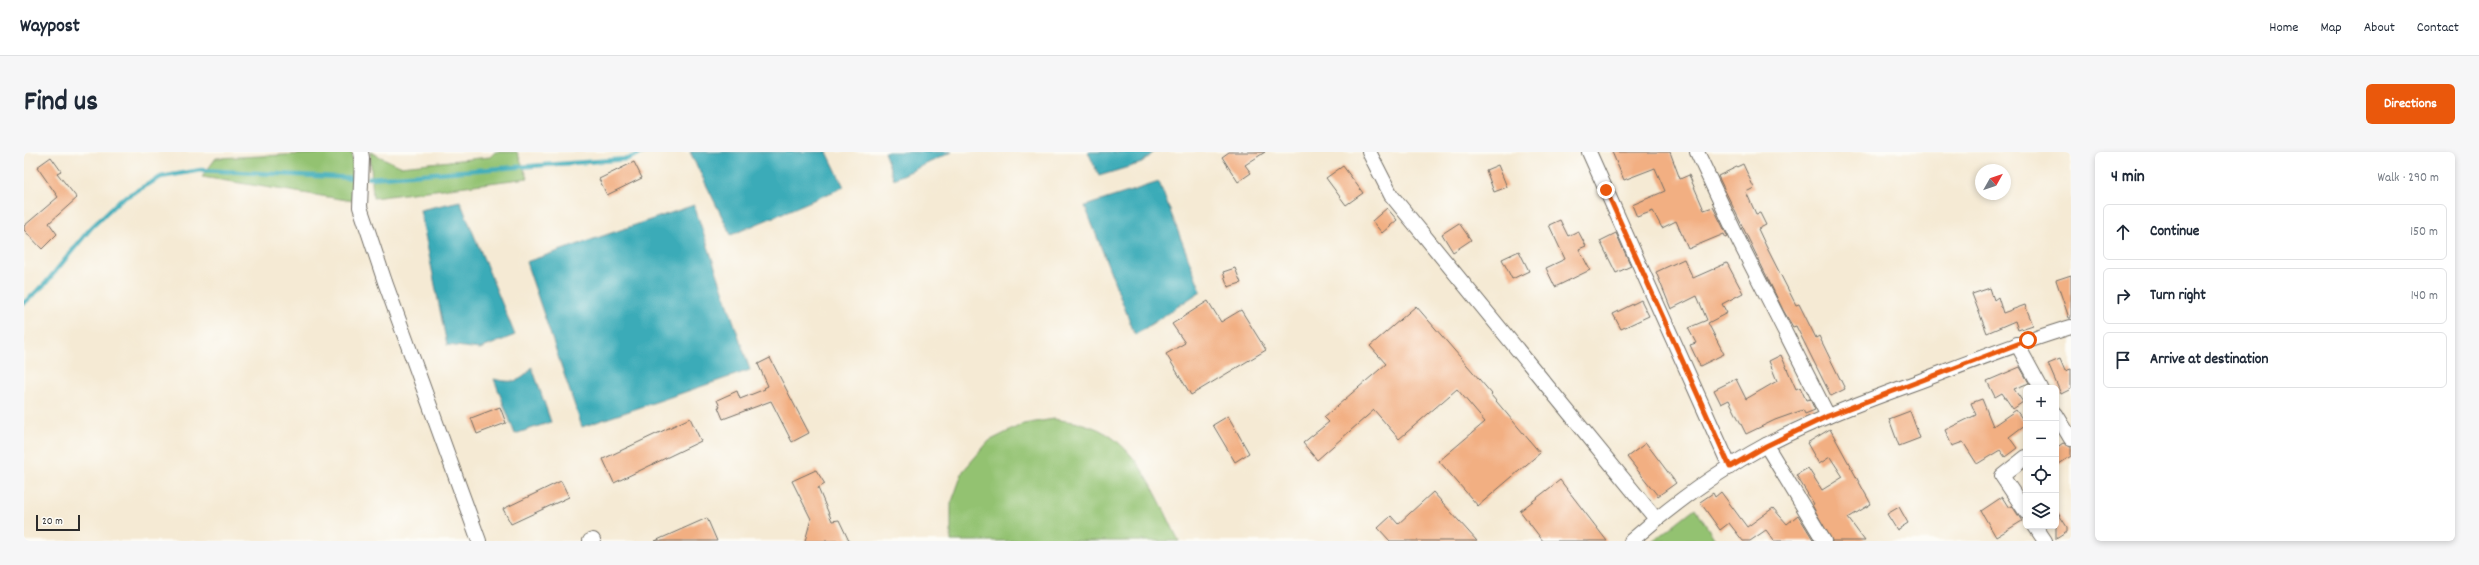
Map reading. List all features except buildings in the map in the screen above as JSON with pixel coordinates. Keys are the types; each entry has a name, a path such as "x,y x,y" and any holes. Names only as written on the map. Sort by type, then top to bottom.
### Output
{"street":[{"path":"361,152 360,207 385,282 479,541"},
{"path":"1369,152 1391,195 1656,519"},
{"path":"1588,152 1730,467"},
{"path":"1698,152 1738,241 1828,416"},
{"path":"1630,541 1656,519 1730,467 1766,446 1828,416 2017,344 2071,327"},
{"path":"2017,344 2040,385"},
{"path":"2059,421 2064,434"},
{"path":"1766,446 1824,541"},
{"path":"2023,460 2002,476 2023,508"},
{"path":"2037,529 2046,541"}],"green space":[{"path":"352,152 353,201 202,177 216,158"},
{"path":"370,152 400,166 490,157 495,152 517,152 528,178 373,198"},
{"path":"1054,419 1090,426 1107,434 1121,445 1145,474 1179,541 951,541 951,504 963,471 989,441 1023,424"},
{"path":"1695,508 1716,541 1653,541 1658,537"}],"water":[{"path":"690,152 827,152 844,187 731,235"},
{"path":"884,152 952,152 894,179"},
{"path":"1088,152 1154,152 1142,163 1099,176"},
{"path":"1159,182 1201,291 1135,335 1085,206"},
{"path":"460,201 515,335 480,349 447,345 420,210"},
{"path":"694,205 750,370 582,427 526,262"},
{"path":"532,367 551,422 515,434 494,379 511,381 520,379"}],"waterway":[{"path":"369,178 627,159 644,152"},
{"path":"24,303 45,284 90,229 120,200 161,177 201,170 356,178"}],"route":[{"path":"1606,190 1730,467 1766,446 1828,416 2028,340"}]}
